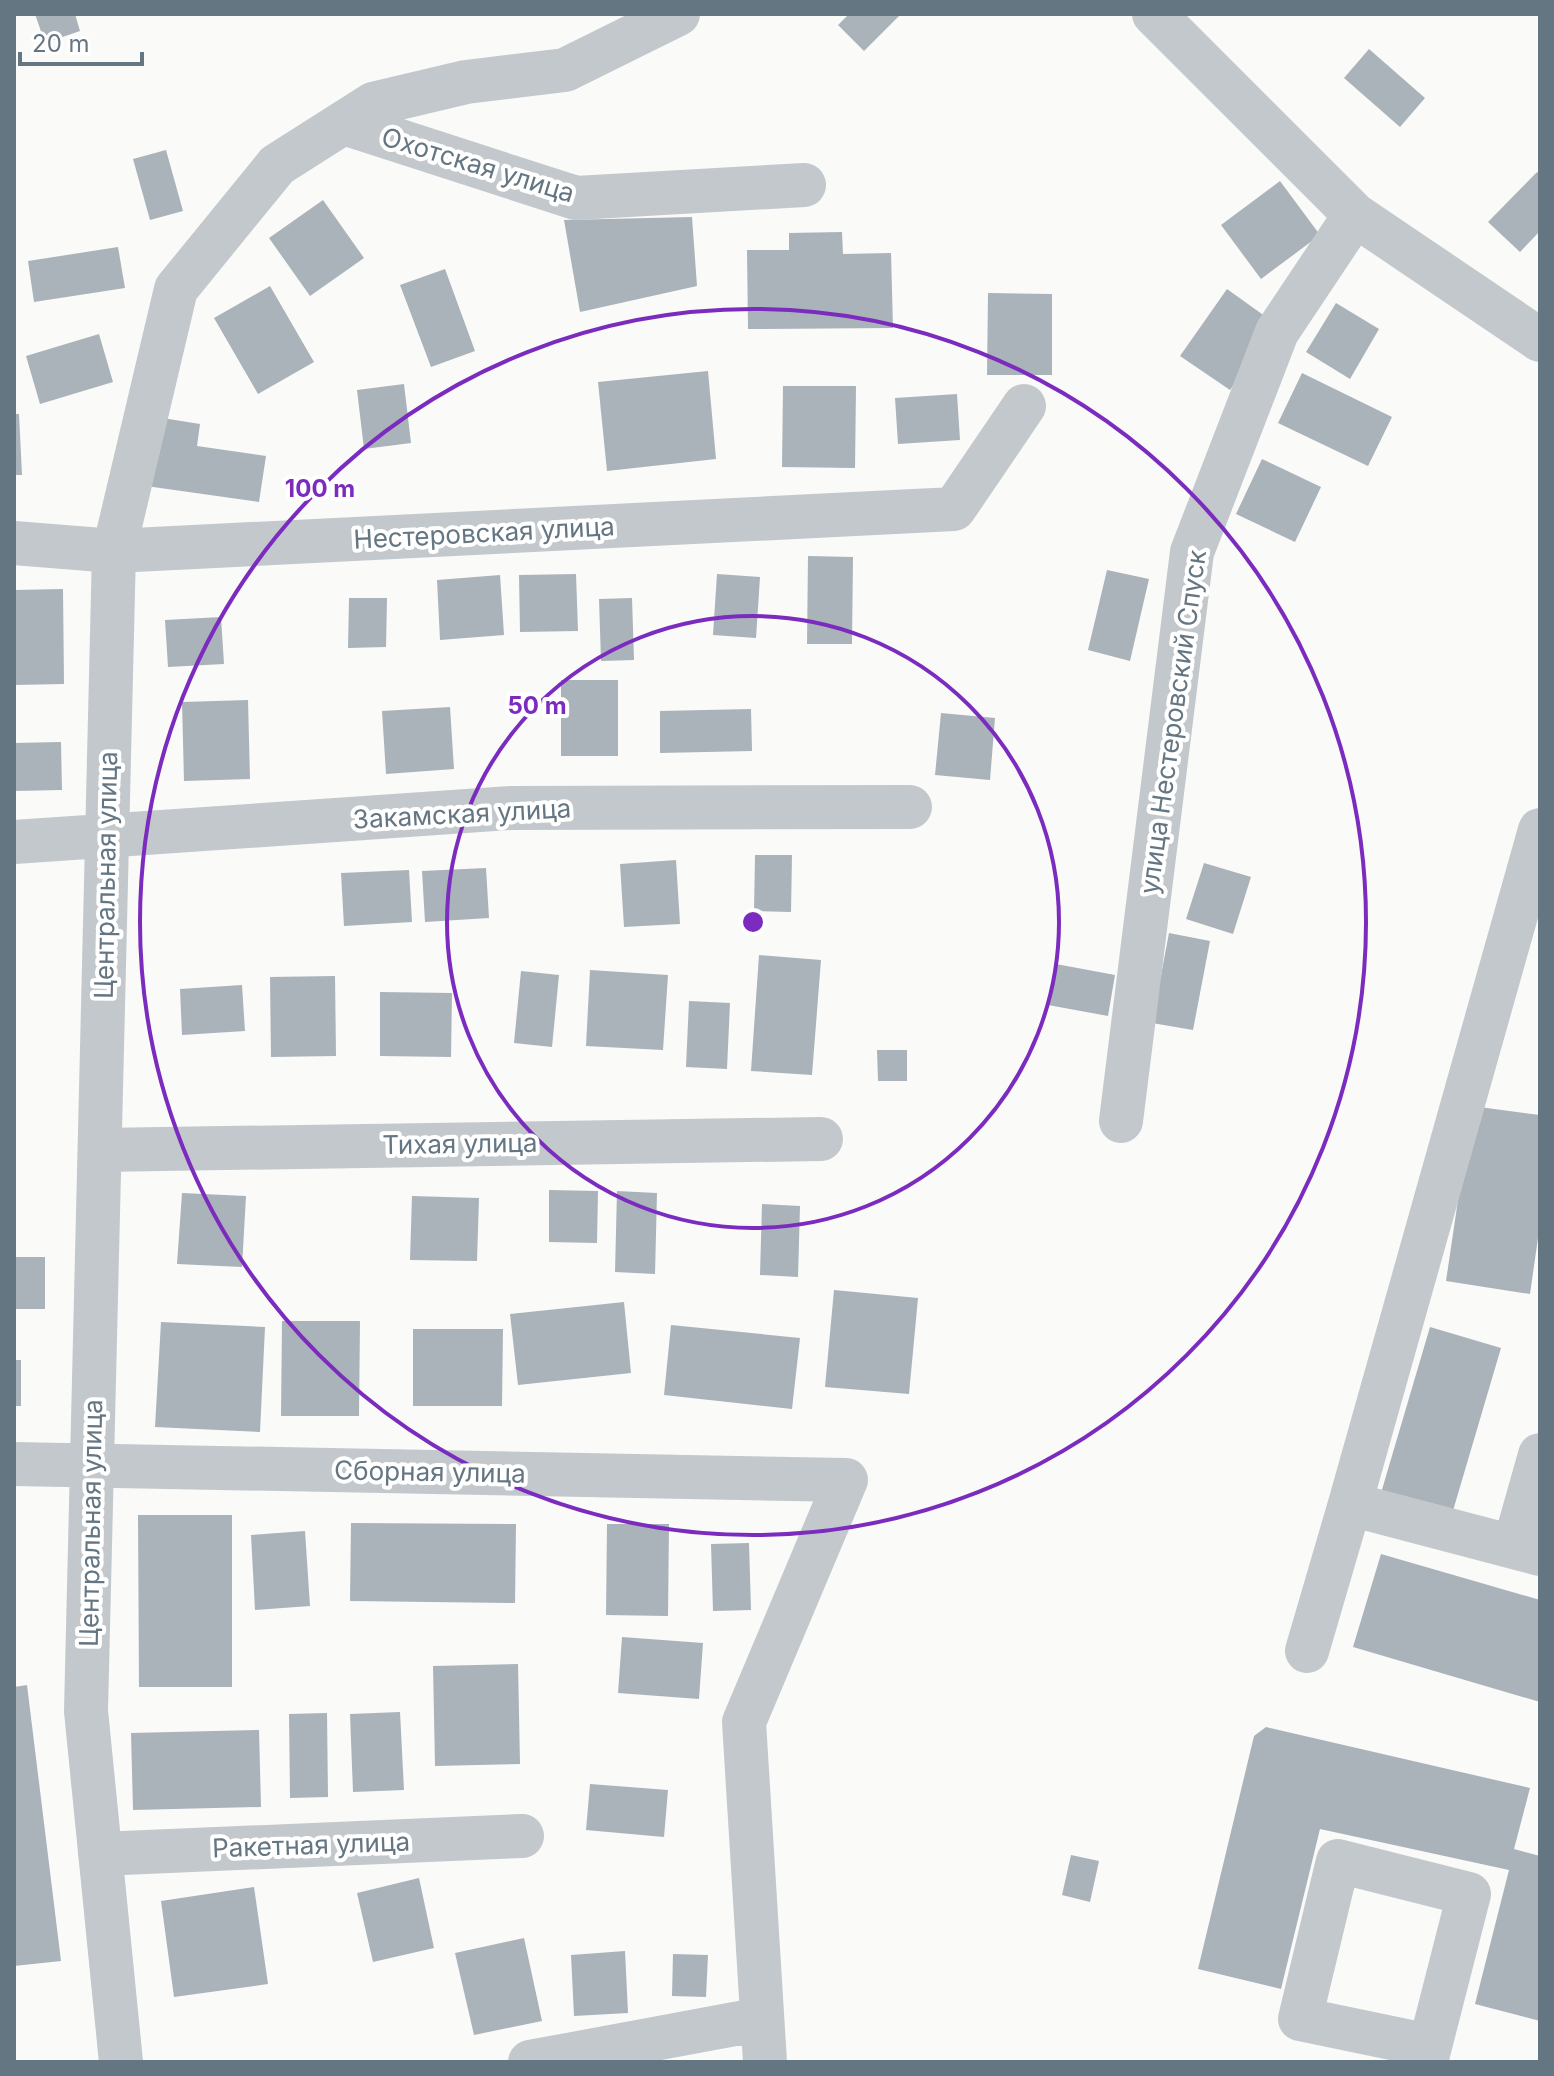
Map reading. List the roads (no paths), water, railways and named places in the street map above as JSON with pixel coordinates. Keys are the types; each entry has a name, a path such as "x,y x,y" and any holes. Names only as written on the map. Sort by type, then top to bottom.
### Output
{"street":[{"name":"Центральная улица","path":"121,2062 86,1711 114,551 176,289 277,165 373,104 466,82 565,70 678,14"},
{"path":"1154,14 1355,215 1540,340"},
{"name":"Охотская улица","path":"344,123 576,198 804,185"},
{"name":"улица Нестеровский Спуск","path":"1121,1121 1192,552 1277,332 1355,215"},
{"name":"Нестеровская улица","path":"14,543 114,551 954,509 1024,406"},
{"name":"Закамская улица","path":"14,842 511,808 910,807"},
{"path":"1307,1651 1540,830"},
{"name":"Тихая улица","path":"100,1150 821,1139"},
{"path":"1350,1504 1527,1551 1540,1455"},
{"name":"Сборная улица","path":"14,1464 846,1480 744,1722 762,2019"},
{"name":"Ракетная улица","path":"100,1854 522,1836"},
{"path":"1338,1861 1469,1894 1428,2054 1300,2019 1338,1861"},
{"path":"530,2062 762,2019 765,2062"}]}
